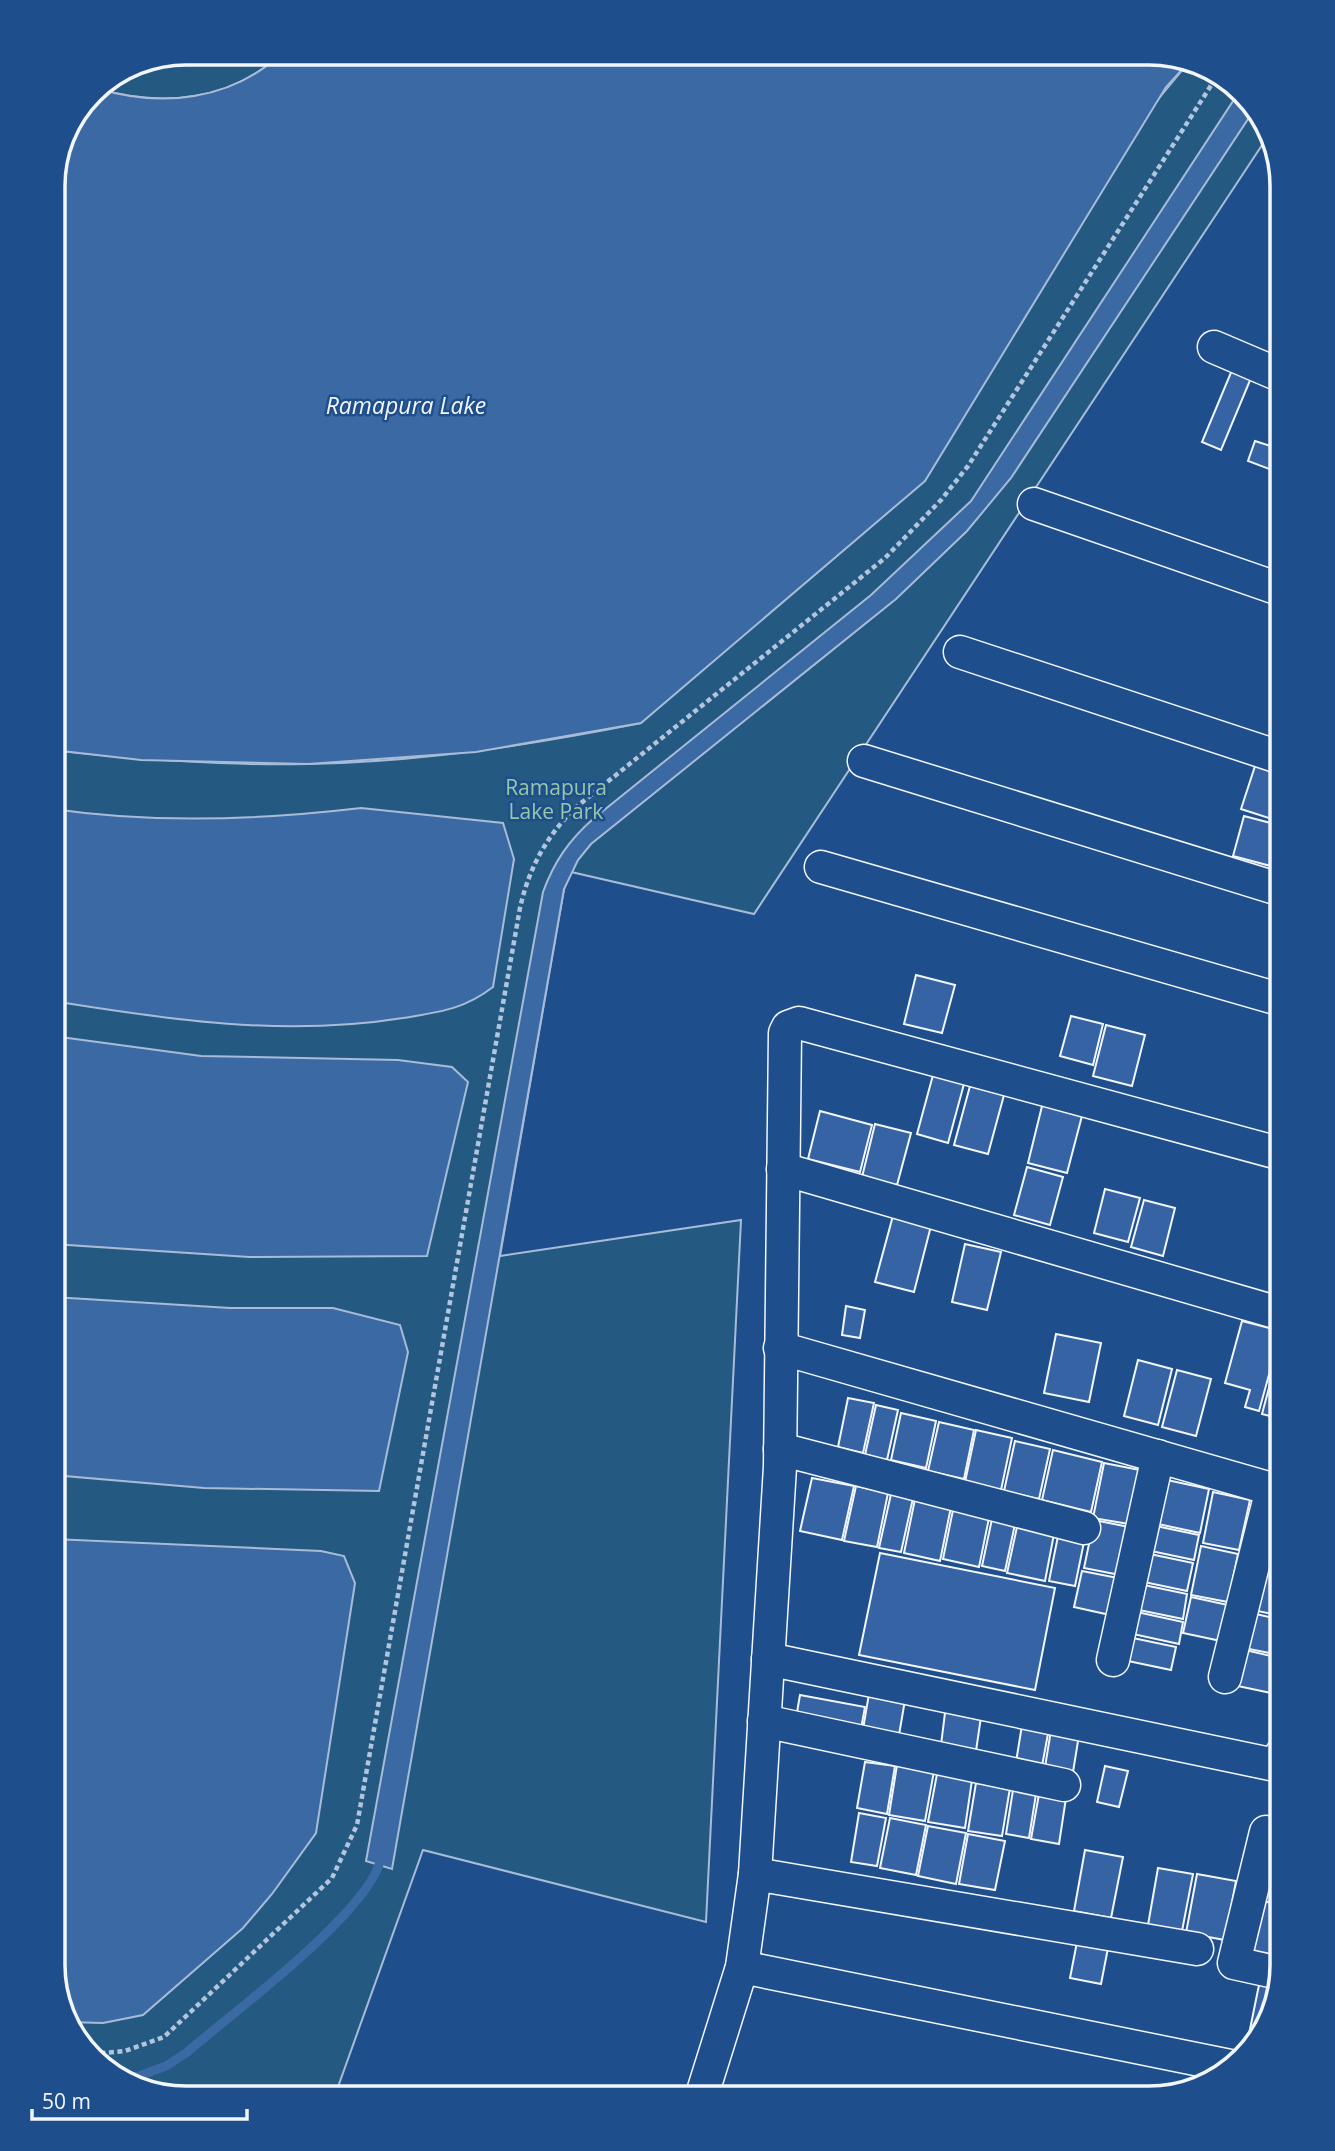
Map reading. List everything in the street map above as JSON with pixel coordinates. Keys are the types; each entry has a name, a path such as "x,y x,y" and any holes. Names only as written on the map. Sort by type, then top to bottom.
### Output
{"street":[{"path":"1213,348 1270,371"},
{"path":"1034,504 1270,586"},
{"path":"960,652 1270,754"},
{"path":"864,761 1270,886"},
{"path":"821,867 1270,996"},
{"path":"705,2086 742,1967 755,1874 780,1448 785,1033 788,1027 799,1023 1270,1150"},
{"path":"783,1169 1270,1310"},
{"path":"780,1348 1270,1488"},
{"path":"780,1448 1084,1528"},
{"path":"1113,1660 1158,1456"},
{"path":"1225,1677 1270,1515"},
{"path":"768,1659 1270,1764"},
{"path":"764,1721 1065,1785"},
{"path":"1270,1833 1266,1832 1234,1963 1270,1971"},
{"path":"755,1874 1197,1949"},
{"path":"742,1967 1220,2064"}],"path":[{"path":"103,2053 125,2051 164,2037 332,1878 356,1825 520,908 534,863 545,842 575,808 875,566 941,500 968,466 1214,83"}],"green space":[{"path":"267,65 241,82 194,96 145,98 111,92 125,81 162,67"},
{"name":"Ramapura Lake Park","path":"1183,70 1203,77 1229,95 1250,118 1263,144 754,914 571,872 564,889 500,1256 741,1220 706,1922 423,1850 338,2086 177,2086 147,2080 118,2066 85,2033 69,1997 65,1966 65,751 212,763 350,763 475,751 641,723"}],"water":[{"name":"Ramapura Lake","path":"267,65 1158,65 1182,69 1166,87 925,481 641,723 476,752 308,764 141,760 65,751 65,177 69,154 77,132 90,112 111,92 145,98 194,96 241,82"},
{"path":"1234,100 1249,117 1011,478 967,531 896,599 591,844 578,860 564,889 392,1869 366,1861 543,892 552,871 570,843 593,819 871,595 971,501"},
{"path":"361,808 503,823 514,859 493,987 471,1001 428,1014 359,1024 315,1026 227,1024 65,1003 65,811 130,817 207,819"},
{"path":"65,1038 201,1056 398,1060 452,1067 468,1082 427,1256 249,1257 65,1245"},
{"path":"65,1298 230,1308 333,1308 400,1325 408,1352 379,1491 204,1488 65,1476"},
{"path":"65,1540 321,1551 344,1556 355,1583 316,1833 272,1894 243,1928 143,2015 103,2023 79,2022 66,1981"}],"building":[{"path":"1232,370 1251,378 1221,450 1202,442"},
{"path":"1255,441 1270,446 1270,469 1248,461"},
{"path":"1257,760 1270,764 1270,818 1241,809"},
{"path":"1244,816 1270,823 1270,866 1233,856"},
{"path":"916,975 955,985 942,1033 904,1024"},
{"path":"1071,1016 1103,1024 1093,1065 1060,1056"},
{"path":"1106,1025 1145,1035 1132,1086 1093,1076"},
{"path":"933,1075 964,1084 948,1143 917,1134"},
{"path":"970,1086 1004,1095 988,1154 954,1145"},
{"path":"1043,1102 1083,1112 1067,1173 1028,1163"},
{"path":"820,1111 872,1125 860,1172 808,1159"},
{"path":"875,1124 911,1133 897,1185 862,1177"},
{"path":"1027,1167 1063,1177 1050,1225 1014,1215"},
{"path":"1105,1189 1140,1198 1128,1242 1094,1233"},
{"path":"1144,1200 1175,1208 1163,1256 1131,1247"},
{"path":"894,1212 932,1222 914,1292 875,1282"},
{"path":"965,1244 1001,1252 987,1310 952,1302"},
{"path":"846,1306 865,1310 860,1338 842,1335"},
{"path":"1242,1321 1270,1328 1270,1371 1259,1411 1245,1407 1250,1390 1225,1383"},
{"path":"1056,1334 1101,1343 1089,1402 1044,1393"},
{"path":"1138,1360 1172,1369 1158,1425 1124,1416"},
{"path":"1177,1370 1211,1379 1196,1436 1162,1427"},
{"path":"1270,1384 1270,1416 1262,1414"},
{"path":"848,1398 874,1403 863,1453 838,1447"},
{"path":"876,1405 898,1410 887,1460 865,1455"},
{"path":"901,1413 936,1421 926,1468 891,1460"},
{"path":"939,1422 974,1430 964,1479 928,1471"},
{"path":"976,1430 1012,1438 1001,1490 965,1482"},
{"path":"1015,1441 1050,1449 1039,1499 1004,1491"},
{"path":"1053,1450 1102,1462 1091,1512 1042,1500"},
{"path":"1104,1463 1140,1470 1129,1524 1093,1518"},
{"path":"812,1478 854,1486 842,1540 800,1531"},
{"path":"1167,1480 1209,1489 1200,1533 1158,1524"},
{"path":"856,1486 888,1493 877,1547 844,1541"},
{"path":"1213,1492 1250,1500 1239,1550 1203,1543"},
{"path":"891,1494 913,1498 901,1552 879,1548"},
{"path":"915,1499 951,1507 940,1561 904,1553"},
{"path":"953,1510 989,1518 979,1567 943,1559"},
{"path":"992,1519 1015,1524 1005,1571 982,1566"},
{"path":"1094,1520 1129,1527 1120,1575 1084,1568"},
{"path":"1156,1526 1199,1535 1194,1560 1151,1551"},
{"path":"1017,1527 1054,1534 1045,1581 1007,1573"},
{"path":"1058,1536 1084,1542 1075,1586 1049,1581"},
{"path":"1270,1543 1270,1560 1264,1559"},
{"path":"1201,1546 1238,1554 1228,1602 1191,1595"},
{"path":"880,1553 1055,1588 1035,1690 859,1655"},
{"path":"1150,1554 1193,1563 1187,1591 1144,1582"},
{"path":"1264,1563 1270,1564 1270,1614 1253,1610"},
{"path":"1082,1571 1118,1578 1110,1615 1074,1607"},
{"path":"1144,1585 1187,1594 1183,1619 1139,1610"},
{"path":"1191,1597 1228,1605 1221,1641 1183,1633"},
{"path":"1137,1612 1183,1622 1179,1644 1133,1634"},
{"path":"1252,1613 1270,1617 1270,1653 1244,1648"},
{"path":"1133,1638 1176,1647 1171,1670 1128,1661"},
{"path":"1241,1649 1270,1656 1270,1693 1233,1685"},
{"path":"870,1688 906,1694 899,1735 863,1729"},
{"path":"800,1695 865,1707 861,1729 796,1718"},
{"path":"946,1705 982,1710 976,1751 941,1745"},
{"path":"1023,1719 1050,1723 1042,1766 1016,1762"},
{"path":"1052,1724 1080,1729 1073,1772 1045,1767"},
{"path":"865,1762 895,1766 887,1814 857,1808"},
{"path":"897,1765 934,1771 925,1821 889,1815"},
{"path":"1105,1766 1128,1771 1119,1807 1097,1802"},
{"path":"937,1774 972,1780 965,1828 928,1822"},
{"path":"976,1783 1010,1788 1002,1836 968,1831"},
{"path":"1013,1790 1036,1794 1029,1838 1006,1834"},
{"path":"1039,1794 1066,1798 1059,1844 1031,1839"},
{"path":"859,1813 886,1818 877,1866 851,1862"},
{"path":"890,1818 926,1825 916,1875 880,1868"},
{"path":"928,1826 966,1833 956,1884 918,1876"},
{"path":"968,1834 1005,1841 995,1890 959,1884"},
{"path":"1085,1850 1123,1857 1111,1918 1074,1911"},
{"path":"1158,1868 1193,1874 1182,1931 1148,1925"},
{"path":"1197,1874 1236,1881 1225,1940 1186,1933"},
{"path":"1263,1901 1270,1902 1270,1960 1252,1956"},
{"path":"1077,1942 1108,1948 1101,1984 1070,1978"},
{"path":"1260,1980 1269,1982 1258,2019 1249,2034"}],"waterway":[{"path":"138,2076 166,2066 186,2053 298,1960 354,1903 373,1878 381,1856"}]}
